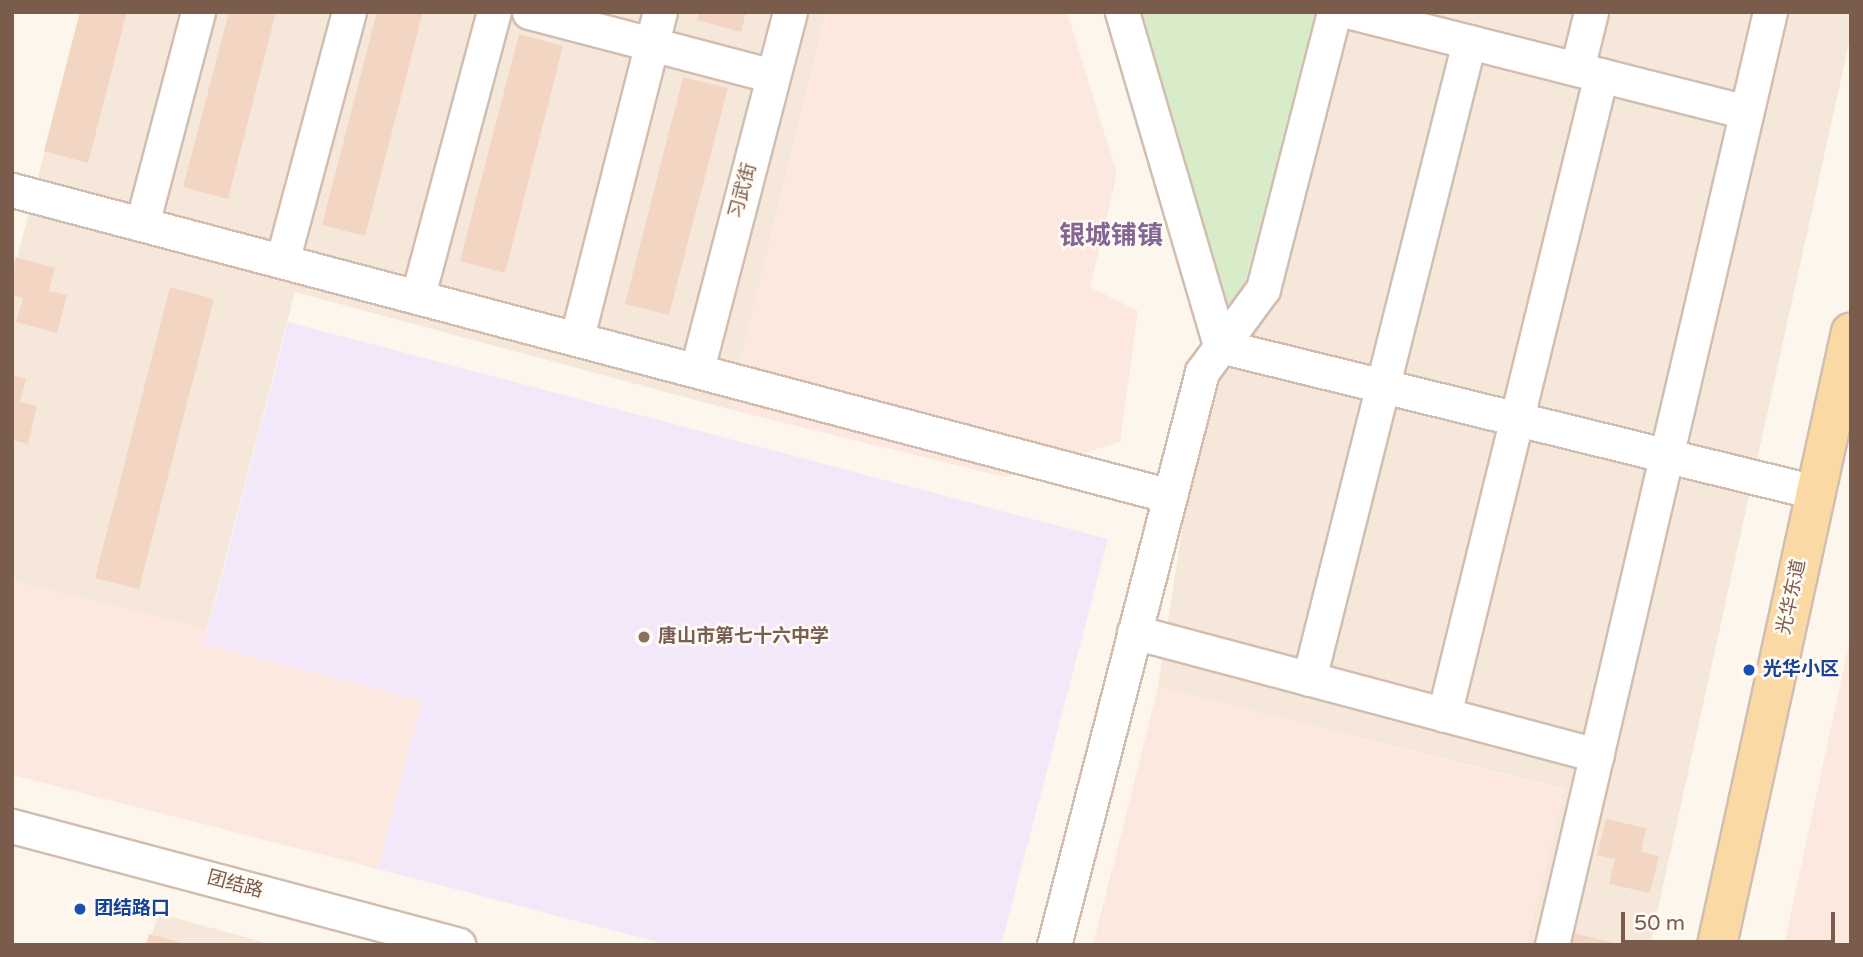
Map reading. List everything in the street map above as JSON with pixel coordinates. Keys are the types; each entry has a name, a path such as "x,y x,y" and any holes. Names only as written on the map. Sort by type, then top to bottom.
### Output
{"main road":[{"name":"光华东道","path":"1717,945 1851,332"}],"street":[{"path":"142,224 198,12"},
{"path":"283,258 349,12"},
{"path":"418,295 495,12"},
{"path":"529,12 773,76"},
{"path":"577,337 660,12"},
{"name":"习武街","path":"697,369 790,12"},
{"path":"1122,12 1220,346"},
{"path":"1054,945 1202,372 1263,289 1334,12"},
{"path":"1351,12 1452,30 1589,72 1747,112"},
{"path":"1444,715 1516,418 1589,72 1591,12"},
{"path":"1552,945 1770,12"},
{"path":"1309,679 1384,386 1452,30"},
{"path":"12,190 283,258 1170,496"},
{"path":"1220,346 1815,492"},
{"path":"1134,632 1597,755"},
{"name":"团结路","path":"12,826 458,945"}],"shaded area":[{"path":"80,12 826,12 729,409 295,292 207,629 12,581 12,279"},
{"path":"826,12 1067,12 1117,174 1090,287 1138,311 1120,442 1004,477 729,409"},
{"path":"1116,12 1851,12 1851,34 1650,945 1526,945 1564,789 1158,687 1213,325"},
{"name":"唐山市第七十六中学","path":"288,322 1108,539 1001,945 668,945 378,869 422,701 204,644"},
{"path":"12,581 207,629 204,644 422,701 378,869 12,775"},
{"path":"1851,635 1851,945 1784,945"},
{"path":"1158,687 1565,790 1526,945 1093,945"},
{"path":"158,913 273,945 149,945"}],"green space":[{"path":"1116,12 1317,12 1233,327"}],"building":[{"path":"80,12 127,12 88,163 44,151"},
{"path":"229,12 276,12 228,199 183,187"},
{"path":"377,12 423,12 365,236 322,225"},
{"path":"699,12 746,12 741,32 697,20"},
{"path":"519,34 563,46 505,273 460,261"},
{"path":"683,77 728,88 669,315 625,304"},
{"path":"15,257 55,268 49,291 67,295 57,333 16,322 23,298 12,295"},
{"path":"170,287 214,299 139,589 95,578"},
{"path":"12,375 26,379 20,402 37,406 28,444 12,440"},
{"path":"1606,819 1646,828 1641,852 1659,856 1650,893 1609,884 1615,859 1597,855"},
{"path":"1574,933 1619,944 1619,945 1572,945"},
{"path":"149,934 186,944 186,945 146,945"}],"place":[{"name":"唐山市第七十六中学","path":"644,637"},
{"name":"光华小区","path":"1749,670"},
{"name":"团结路口","path":"80,909"}],"district":[{"name":"银城铺镇","path":"1111,236"}]}
